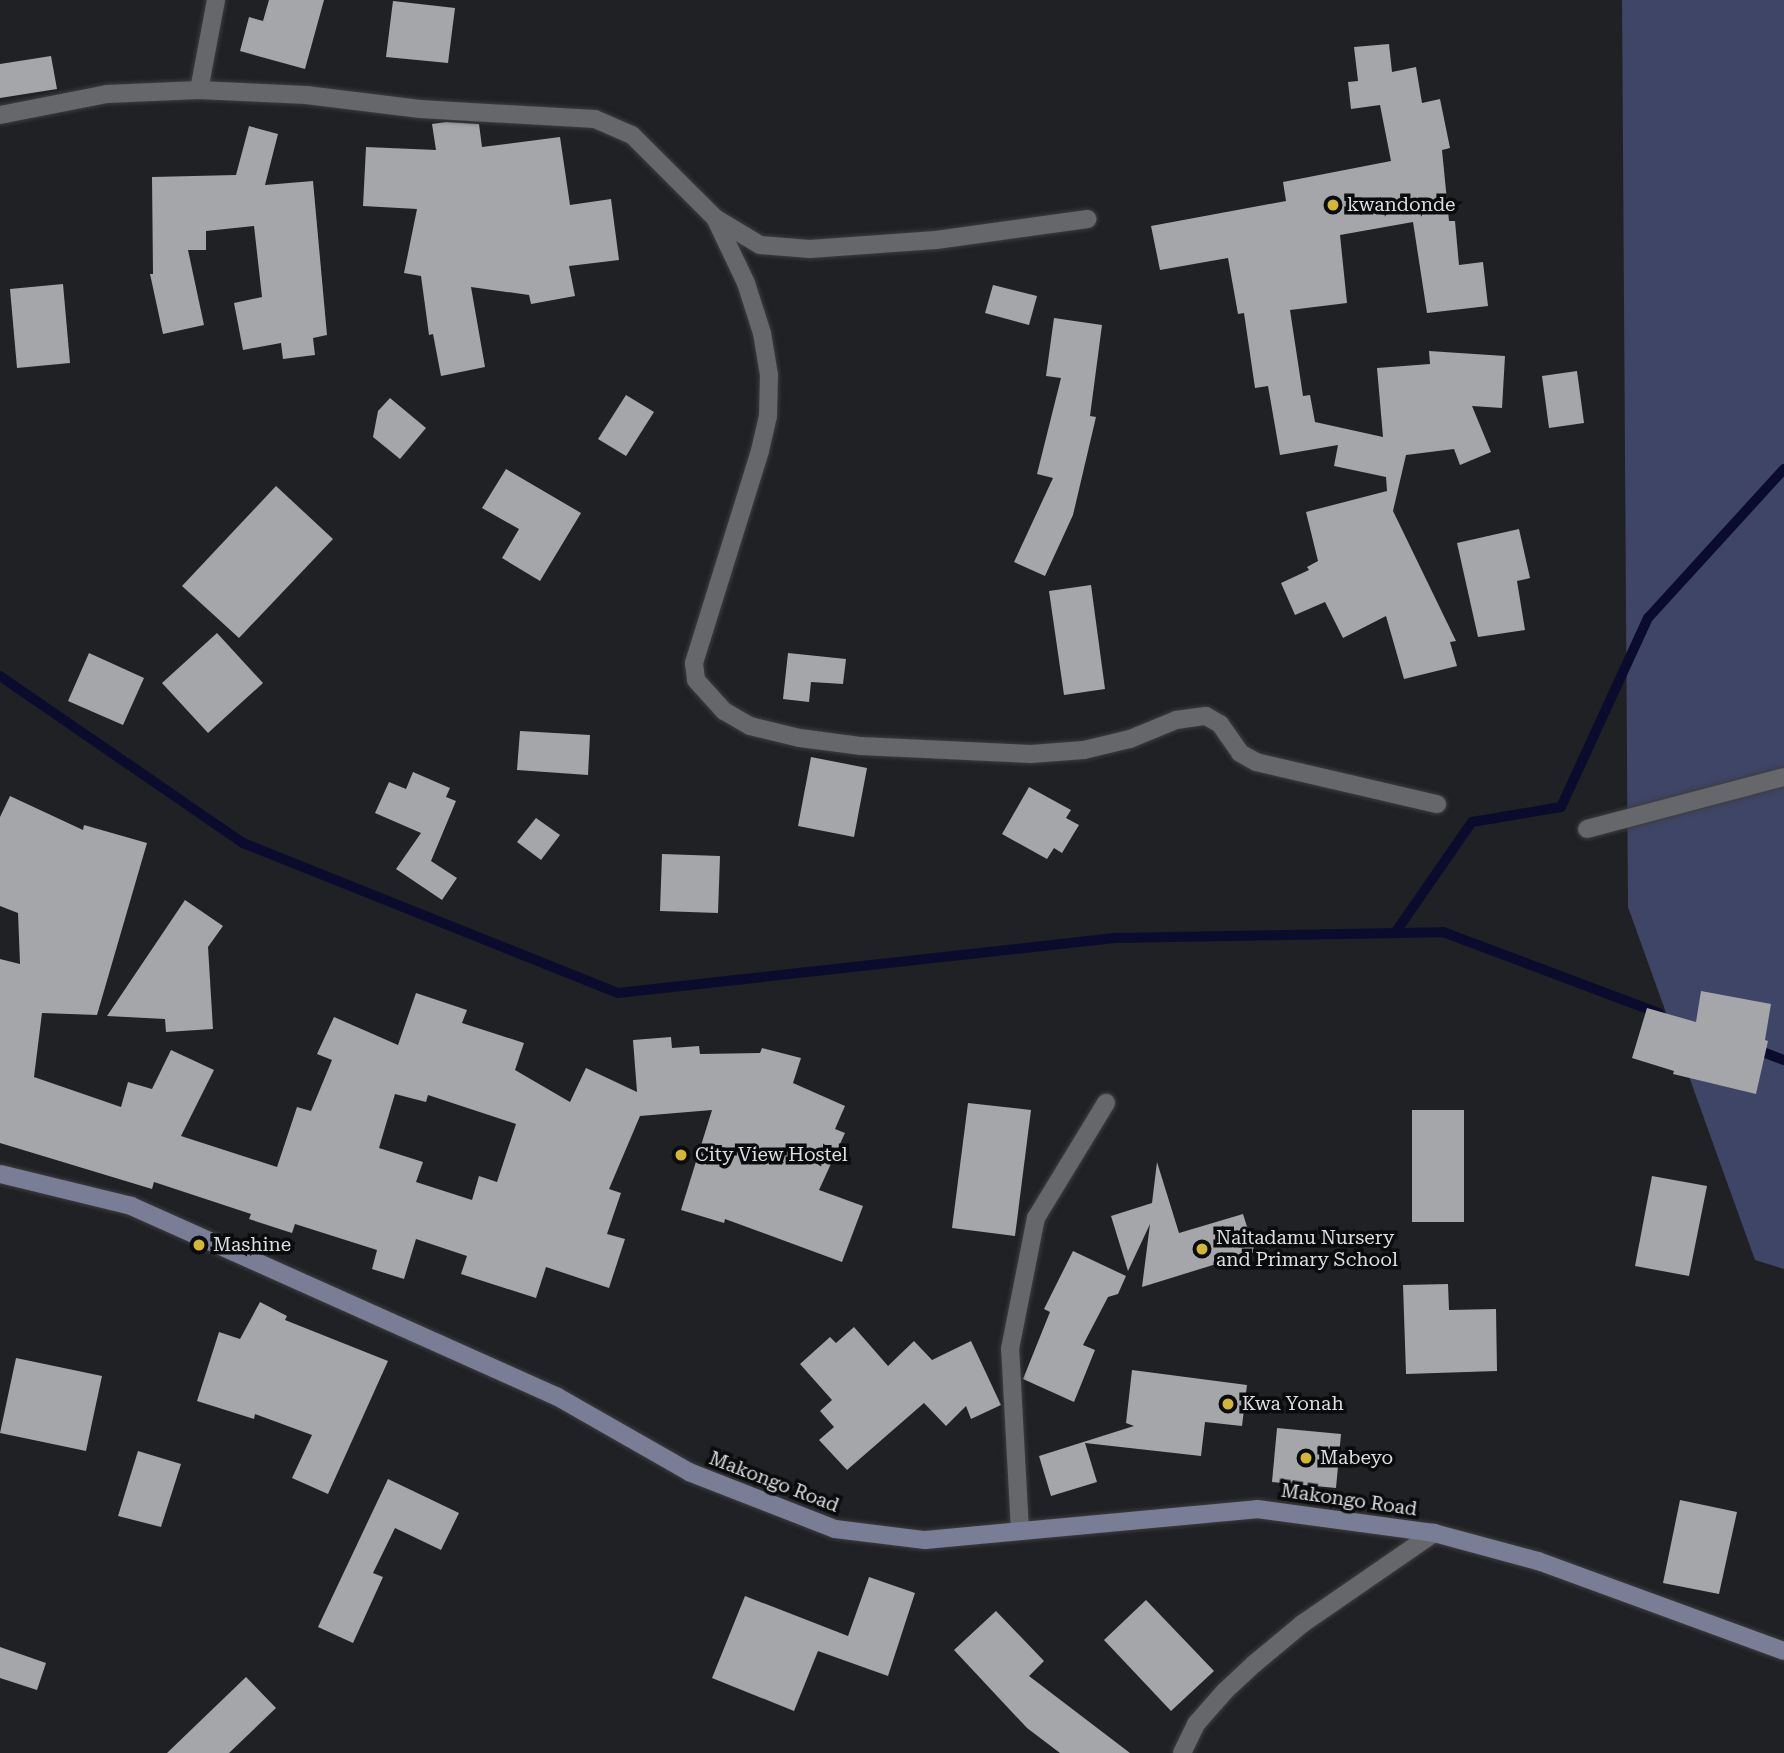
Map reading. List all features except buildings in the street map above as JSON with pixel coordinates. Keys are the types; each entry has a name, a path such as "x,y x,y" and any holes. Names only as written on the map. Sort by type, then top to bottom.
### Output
{"street":[{"path":"199,90 216,0"},
{"path":"0,115 107,94 199,90 306,95 420,109 595,119 632,135 716,218 760,245 810,249 936,240 1088,219"},
{"path":"716,218 746,284 762,333 769,375 768,416 760,451 694,663 696,680 724,710 750,726 800,738 862,746 1031,754 1084,750 1130,739 1176,720 1206,716 1220,724 1240,754 1256,762 1437,804"},
{"path":"1587,829 1784,777"},
{"path":"1020,1531 1010,1349 1036,1218 1106,1102"},
{"name":"Makongo Road","path":"0,1174 131,1206 556,1396 689,1472 835,1529 926,1540 1257,1509 1434,1533 1538,1561 1784,1651"},
{"path":"1182,1753 1196,1724 1224,1691 1254,1664 1302,1624 1434,1533"}],"shaded area":[{"path":"1622,0 1784,0 1784,1269 1755,1260 1628,907"}],"waterway":[{"path":"1395,933 1472,822 1561,807 1648,618 1784,469"},
{"path":"0,676 243,843 618,993 1115,938 1443,932 1659,1013"},
{"path":"1755,1049 1784,1060"}],"place":[{"name":"kwandonde","path":"1333,205"},
{"name":"City View Hostel","path":"681,1155"},
{"name":"Mashine","path":"199,1245"},
{"name":"Naitadamu Nursery and Primary School","path":"1202,1249"},
{"name":"Kwa Yonah","path":"1228,1404"},
{"name":"Mabeyo","path":"1306,1458"}]}
